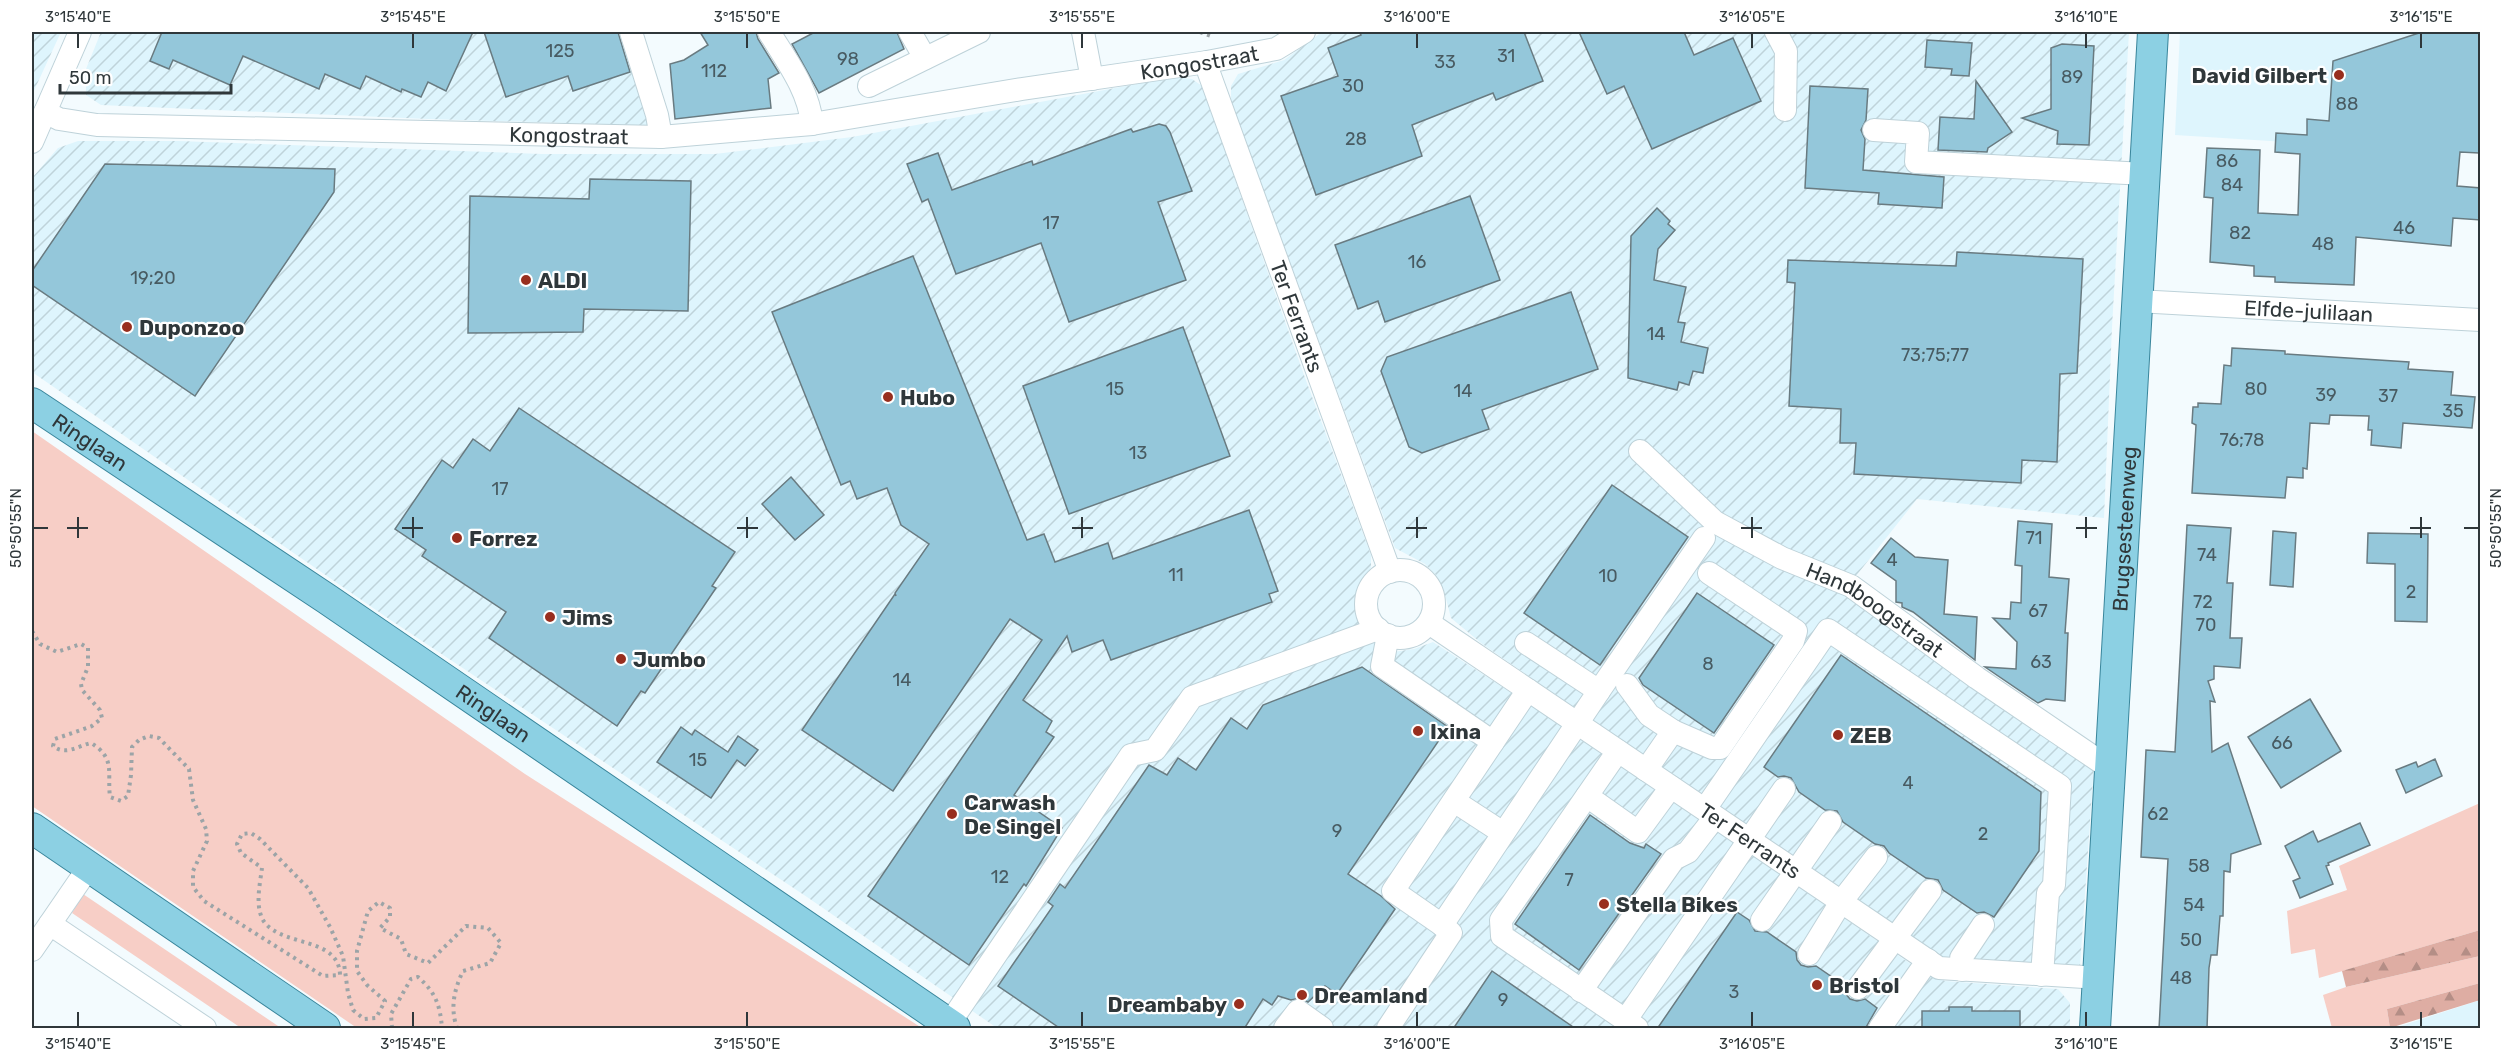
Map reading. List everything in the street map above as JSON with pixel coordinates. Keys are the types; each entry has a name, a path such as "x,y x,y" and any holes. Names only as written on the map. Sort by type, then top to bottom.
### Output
{"main road":[{"name":"Brugsesteenweg","path":"2095,1029 2100,978 2153,32"},
{"name":"Ringlaan","path":"32,402 327,599 952,1026"},
{"path":"32,828 325,1029"}],"street":[{"path":"32,142 80,32"},
{"path":"631,32 657,114 661,137"},
{"path":"769,32 800,84 811,108 812,124"},
{"path":"909,32 926,58"},
{"path":"868,86 980,32"},
{"path":"1083,32 1092,80"},
{"name":"Kongostraat","path":"45,112 59,119 97,125 661,137 812,124 1207,62 1276,49 1304,32"},
{"path":"1776,32 1786,51 1785,110"},
{"name":"Ter Ferrants","path":"1207,62 1285,285 1390,572"},
{"path":"1874,130 1918,133 1916,162 2145,174"},
{"name":"Elfde-julilaan","path":"2137,301 2481,320"},
{"name":"Handboogstraat","path":"1640,452 1715,522 1782,558 1851,586 1977,678 2111,769"},
{"path":"1442,925 1704,538"},
{"path":"1407,571 1418,575 1427,582 1432,593 1434,606 1429,623 1416,634 1404,638 1383,632 1371,620 1367,609 1367,597 1372,586 1380,577 1390,572 1407,571"},
{"path":"1627,685 1649,714 1672,731 1712,748 1720,748 1793,641 1796,631 1709,573"},
{"name":"Ter Ferrants","path":"1429,623 1939,968 2100,978"},
{"path":"1581,990 1674,859 1689,852 1710,813 1828,630 2060,786 2054,885 2048,893 2042,975"},
{"path":"952,1026 1131,755 1155,750 1192,697 1383,632"},
{"path":"1383,632 1382,666 1493,742"},
{"path":"1526,643 1599,691"},
{"path":"1388,1029 1451,933 1393,891 1528,690"},
{"path":"1646,770 1672,731"},
{"path":"1618,751 1501,920 1502,936 1631,1025 1784,789"},
{"path":"1587,796 1638,832 1671,787"},
{"path":"1454,801 1503,832"},
{"path":"1762,920 1794,870 1830,822"},
{"path":"1809,954 1841,902 1876,857"},
{"path":"32,950 89,867"},
{"path":"1858,988 1930,891"},
{"path":"50,924 205,1029"},
{"path":"1962,970 1961,958 1983,925"},
{"path":"1880,1029 1928,960"},
{"path":"1285,1029 1298,1011 1323,1027 1322,1029"}],"path":[{"path":"32,632 40,644 57,652 81,644 88,648 88,667 81,684 82,690 100,710 102,718 92,726 55,739 53,747 59,751 68,752 91,743 100,749 109,762 110,797 121,801 128,796 132,747 139,740 149,736 159,738 189,769 193,800 206,829 207,841 193,871 193,887 204,901 297,962 323,976 340,975 340,967 335,957 319,947 279,934 264,922 258,899 262,868 242,853 237,844 242,834 251,833 261,839 308,888 314,898 343,956 348,993 353,1010 364,1019 376,1018 385,1001 357,971 357,951 368,911 379,902 390,908 390,917 380,928 401,939 406,954 428,963 466,926 488,928 501,943 490,963 463,972 455,988 453,1017 457,1029"},
{"path":"392,1029 391,1014 411,979 418,977 432,990 441,1011 441,1029"},
{"path":"615,1029 620,1029"}],"shaded area":[{"path":"32,32 61,32 32,95"},
{"path":"101,32 638,32 669,126 428,119 101,105 86,95 86,69"},
{"path":"1322,32 2129,32 2112,327 2104,518 1917,499 1856,576 2095,750 2080,966 1944,960 1927,952 1481,643 1451,618 1444,591 1436,575 1425,564 1395,548 1231,102 1231,86 1238,74 1284,60"},
{"path":"2180,32 2480,32 2479,153 2460,153 2456,200 2286,142 2175,135"},
{"path":"1174,77 1192,79 1202,86 1304,375 1371,555 1371,567 1358,598 1360,624 1393,652 1414,649 1433,642 1606,754 1918,969 1945,981 2058,989 2070,1003 2070,1028 997,1028 807,897 389,619 32,372 32,178 58,148 78,141 178,141 542,154 715,154 852,137"},
{"path":"32,431 525,774 922,1028 357,1028 32,806"},
{"path":"2480,803 2480,930 2319,978 2315,949 2291,954 2287,911 2347,890 2339,866"},
{"path":"83,894 281,1028 241,1028 72,913"},
{"path":"2480,956 2480,983 2387,1009 2390,1028 2332,1028 2323,995 2346,987"},
{"path":"2480,1000 2480,1028 2395,1028"}],"green space":[{"path":"2480,930 2480,956 2346,987 2342,971"},
{"path":"2480,983 2480,1000 2390,1028 2387,1009"}],"building":[{"path":"162,32 473,32 446,91 428,82 421,97 402,89 401,92 366,76 360,89 325,74 319,89 243,56 230,85 173,60 169,69 150,61"},
{"path":"484,32 618,32 630,72 573,91 568,76 506,97"},
{"path":"700,32 756,32 779,73 768,79 771,108 675,119 670,64 684,60 708,45"},
{"path":"815,32 897,32 904,49 819,93 792,44"},
{"path":"1360,32 1524,32 1543,81 1496,100 1493,93 1412,125 1422,156 1316,195 1281,96 1338,76 1328,48 1361,35"},
{"path":"1579,32 1684,32 1694,55 1733,38 1761,101 1652,149 1624,86 1607,94"},
{"path":"2422,32 2481,32 2479,153 2460,152 2457,186 2481,188 2481,220 2453,218 2451,246 2356,237 2354,285 2275,282 2275,277 2254,276 2254,266 2210,262 2213,198 2204,197 2207,148 2260,150 2258,213 2298,215 2300,154 2275,152 2276,133 2307,135 2307,119 2329,121 2333,61"},
{"path":"1927,40 1972,43 1969,76 1951,75 1952,69 1925,67"},
{"path":"2062,44 2094,46 2089,145 2057,144 2058,131 2022,118 2051,109 2051,48"},
{"path":"1976,81 2012,132 1988,148 1987,152 1938,150 1940,117 1974,119"},
{"path":"1810,86 1868,89 1866,120 1861,130 1865,139 1863,170 1944,177 1942,208 1878,204 1879,193 1805,188"},
{"path":"1159,124 1166,126 1170,132 1192,191 1158,202 1186,280 1069,322 1041,243 956,274 928,199 922,202 907,164 938,153 952,190 1032,161 1033,165 1131,129 1133,132"},
{"path":"105,164 335,169 334,192 195,396 32,285 32,271"},
{"path":"590,179 691,181 688,311 584,309 583,332 468,333 470,196 589,199"},
{"path":"1470,196 1500,280 1385,322 1378,301 1358,309 1335,245"},
{"path":"1657,208 1670,221 1668,224 1675,230 1658,249 1654,280 1686,287 1678,322 1685,323 1681,342 1708,348 1703,373 1693,371 1689,385 1679,382 1677,390 1628,378 1631,236"},
{"path":"1957,252 2083,259 2077,373 2060,374 2057,462 2022,460 2021,483 1854,474 1856,443 1840,443 1841,409 1789,406 1795,283 1787,282 1788,260 1956,266"},
{"path":"913,256 1027,540 1044,534 1055,562 1108,543 1113,559 1249,510 1278,591 1269,594 1272,602 1111,660 1103,640 1072,652 1067,636 1023,700 1052,721 1046,732 1054,737 1014,795 1062,828 1026,886 1024,884 969,965 868,896 1042,640 1010,619 893,791 802,730 895,594 896,596 895,593 929,544 901,525 887,488 857,499 850,481 841,485 772,312"},
{"path":"1571,292 1598,369 1482,410 1489,429 1422,453 1409,447 1381,371 1387,357"},
{"path":"1183,327 1230,456 1069,514 1023,386"},
{"path":"2232,348 2285,351 2285,354 2409,362 2408,369 2453,372 2451,395 2475,397 2472,428 2403,423 2401,448 2371,445 2372,430 2368,430 2369,416 2330,415 2329,424 2310,423 2307,469 2303,468 2303,478 2287,477 2285,498 2192,493 2196,425 2192,423 2193,407 2198,407 2198,403 2221,404 2224,365 2231,366"},
{"path":"519,408 735,552 712,586 716,588 645,693 641,691 617,726 489,638 506,612 422,556 426,550 395,529 442,460 453,468 473,439 490,451"},
{"path":"791,477 824,515 795,540 762,504"},
{"path":"1612,485 1688,537 1600,665 1524,613"},
{"path":"2018,521 2052,524 2049,577 2069,579 2065,633 2068,633 2065,701 2046,699 2038,703 1985,667 2016,669 2017,642 1993,618 2010,619 2011,602 2021,603 2022,566 2015,565"},
{"path":"2187,525 2231,528 2227,583 2233,583 2230,638 2242,638 2240,668 2214,666 2214,679 2208,681 2215,702 2210,701 2212,752 2228,743 2261,844 2231,854 2230,872 2224,871 2223,916 2220,916 2217,955 2211,955 2209,968 2207,1029 2159,1029 2168,859 2141,857 2146,750 2175,752"},
{"path":"2273,531 2296,533 2293,587 2270,585"},
{"path":"2368,533 2428,534 2427,622 2395,621 2395,564 2367,563"},
{"path":"1891,538 1915,557 1948,560 1944,614 1977,617 1975,660 1913,612 1902,607 1902,603 1896,602 1896,581 1871,563"},
{"path":"1697,593 1774,645 1714,733 1643,685 1639,678"},
{"path":"1841,655 2041,792 2039,851 1994,917 1984,912 1977,913 1943,890 1938,880 1926,878 1889,853 1884,846 1875,844 1843,822 1837,811 1825,810 1799,792 1791,778 1778,777 1764,767"},
{"path":"1362,667 1448,727 1348,874 1381,896 1395,909 1337,994 1325,986 1308,1002 1300,998 1291,1000 1278,996 1272,1005 1263,999 1244,1029 1061,1029 998,986 1053,906 1048,902 1060,884 1065,888 1149,765 1167,775 1178,758 1196,770 1231,718 1247,729 1263,705"},
{"path":"2310,699 2341,751 2281,788 2248,737"},
{"path":"681,727 692,735 695,730 728,752 738,736 758,750 745,766 737,760 711,798 657,762"},
{"path":"2435,759 2442,776 2406,793 2396,770 2416,762 2418,767"},
{"path":"1590,815 1630,843 1644,848 1646,844 1661,854 1579,970 1515,924"},
{"path":"2360,823 2370,845 2328,863 2329,865 2326,866 2333,884 2300,898 2293,881 2300,878 2285,846 2313,831 2318,842"},
{"path":"1737,912 1749,920 1755,931 1767,932 1796,952 1797,960 1801,965 1816,966 1845,986 1845,993 1850,999 1857,1001 1865,999 1877,1008 1865,1029 1657,1029"},
{"path":"1492,971 1576,1029 1453,1029"},
{"path":"1949,1007 1972,1007 1972,1011 2020,1011 2020,1029 1922,1029 1922,1011 1949,1011"}],"place":[{"name":"David Gilbert","path":"2339,75"},
{"name":"ALDI","path":"526,280"},
{"name":"Duponzoo","path":"127,327"},
{"name":"Hubo","path":"888,397"},
{"name":"Forrez","path":"457,538"},
{"name":"Jims","path":"550,617"},
{"name":"Jumbo","path":"621,659"},
{"name":"Ixina","path":"1418,731"},
{"name":"ZEB","path":"1838,735"},
{"name":"Carwash De Singel","path":"952,814"},
{"name":"Stella Bikes","path":"1604,904"},
{"name":"Bristol","path":"1817,985"},
{"name":"Dreamland","path":"1302,995"},
{"name":"Dreambaby","path":"1239,1004"}]}
